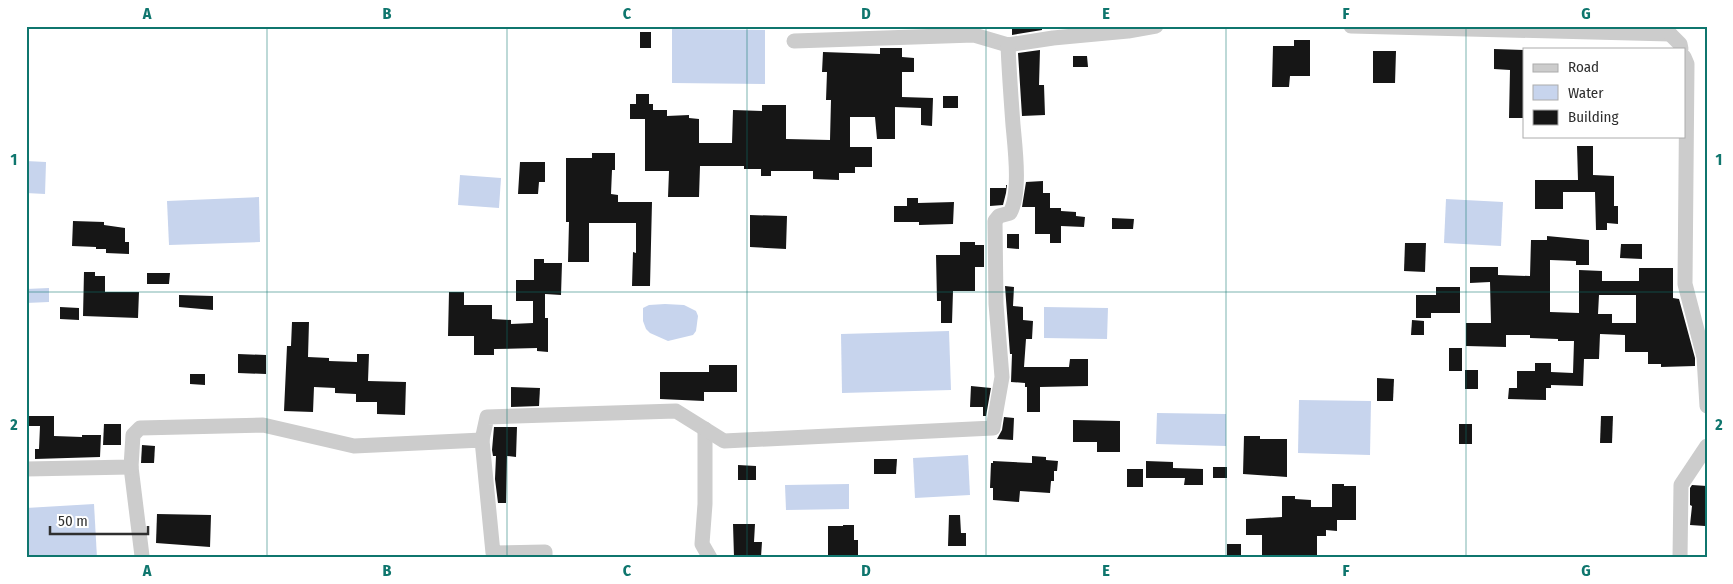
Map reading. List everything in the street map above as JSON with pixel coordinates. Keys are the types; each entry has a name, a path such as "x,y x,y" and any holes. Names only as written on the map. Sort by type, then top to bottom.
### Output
{"street":[{"path":"794,41 974,35 1008,44 1128,32 1156,26"},
{"path":"1351,26 1666,30 1680,44 1681,48"},
{"path":"545,558 545,552 493,553 482,440 486,417 676,411 724,441 993,428 1002,377 996,304 995,220 999,216 1010,213 1015,196 1016,167 1008,44"},
{"path":"1686,62 1685,284 1704,357 1707,406"},
{"path":"142,556 131,467 133,435 140,428 263,425 354,446 482,440"},
{"path":"705,429 705,504 702,544 710,558"},
{"path":"1680,558 1681,485 1707,446"},
{"path":"26,470 131,467"}],"water":[{"path":"672,29 765,30 765,84 672,83"},
{"path":"26,161 46,162 45,194 26,193"},
{"path":"460,175 501,178 499,208 458,205"},
{"path":"259,197 260,242 169,245 167,201"},
{"path":"1446,199 1503,202 1501,246 1444,243"},
{"path":"49,288 49,302 26,303 26,289"},
{"path":"649,305 684,305 696,311 698,316 696,331 693,335 668,341 650,333 646,329 643,321 643,308"},
{"path":"1044,307 1108,308 1107,339 1044,338"},
{"path":"949,331 951,390 842,393 841,334"},
{"path":"1299,400 1371,401 1370,455 1298,453"},
{"path":"1157,413 1226,414 1226,446 1156,444"},
{"path":"968,455 970,495 915,498 913,458"},
{"path":"849,484 849,509 786,510 785,485"},
{"path":"94,504 97,558 26,558 26,508"}],"building":[{"path":"1012,26 1042,26 1042,30 1012,35"},
{"path":"640,32 651,32 651,48 640,48"},
{"path":"1294,40 1310,40 1310,76 1290,76 1289,87 1272,87 1273,46 1294,46"},
{"path":"880,48 902,48 902,57 914,58 914,72 902,72 902,97 933,98 932,126 921,125 921,108 895,107 895,139 877,139 875,117 850,117 850,147 872,147 872,167 855,167 855,173 839,173 839,180 813,179 813,171 771,171 771,176 761,176 761,169 744,169 744,166 700,166 699,197 668,197 669,171 645,171 645,119 630,119 630,104 636,104 636,94 649,94 649,104 653,104 653,110 667,110 667,116 689,115 689,118 699,119 699,143 732,143 733,110 762,111 762,105 786,105 786,139 830,140 831,100 826,100 827,72 822,72 823,52 880,54"},
{"path":"1494,49 1523,50 1523,118 1509,118 1510,70 1494,69"},
{"path":"1040,50 1039,85 1044,85 1045,115 1022,116 1018,53"},
{"path":"1373,51 1396,51 1395,83 1373,83"},
{"path":"1073,56 1087,56 1088,67 1073,67"},
{"path":"943,96 958,96 958,108 943,108"},
{"path":"1577,146 1593,146 1593,175 1614,176 1614,206 1618,206 1618,224 1607,223 1607,230 1596,230 1595,192 1563,192 1563,209 1535,209 1535,180 1578,180"},
{"path":"592,153 615,153 615,170 612,170 611,194 618,195 618,202 652,202 650,286 632,286 633,252 636,253 636,223 589,223 589,262 568,262 569,222 566,222 566,158 592,158"},
{"path":"520,162 545,162 545,182 539,182 538,194 518,194"},
{"path":"1043,181 1043,193 1050,193 1050,208 1061,208 1061,211 1076,212 1076,216 1085,217 1084,227 1061,226 1061,243 1050,243 1050,234 1035,234 1035,207 1022,207 1026,182"},
{"path":"1007,185 1006,193 1003,205 990,206 990,188 1006,188"},
{"path":"907,198 918,198 918,203 954,202 953,224 919,225 919,222 894,222 894,206 907,206"},
{"path":"750,215 787,216 786,249 750,247"},
{"path":"1112,218 1134,219 1133,229 1112,229"},
{"path":"73,221 104,222 104,225 125,228 125,242 129,242 129,254 106,253 106,249 96,249 96,247 72,246"},
{"path":"1007,234 1019,234 1019,249 1007,248"},
{"path":"1547,236 1589,240 1589,265 1576,265 1576,261 1550,260 1550,312 1579,313 1579,270 1602,271 1602,281 1639,281 1639,268 1673,268 1673,298 1679,299 1695,358 1695,366 1661,367 1661,364 1648,364 1648,352 1625,352 1625,335 1600,334 1599,359 1584,359 1583,386 1551,385 1551,388 1546,388 1546,400 1508,399 1509,388 1517,388 1517,371 1535,371 1535,363 1551,363 1551,372 1573,373 1574,341 1530,338 1530,335 1506,335 1506,347 1466,346 1466,323 1491,323 1490,282 1470,283 1470,267 1498,267 1498,275 1530,276 1531,240 1547,240","holes":["1599,295 1636,295 1636,323 1612,323 1612,314 1598,314"]},
{"path":"960,242 975,242 975,245 984,245 984,267 975,267 975,291 953,291 952,323 941,323 941,301 937,301 936,255 960,255"},
{"path":"1405,243 1426,243 1425,272 1404,271"},
{"path":"1621,244 1642,244 1642,259 1620,258"},
{"path":"534,259 544,259 544,263 562,263 561,295 545,294 545,318 548,318 548,352 537,351 537,348 494,349 494,355 474,355 474,336 448,336 449,292 464,292 464,305 492,305 492,319 511,320 511,324 533,323 533,301 516,301 516,280 534,280"},
{"path":"84,272 95,272 95,276 105,276 105,292 139,292 138,318 83,316"},
{"path":"147,273 170,273 169,284 147,284"},
{"path":"1005,286 1014,287 1013,306 1023,307 1023,320 1033,321 1032,339 1026,339 1024,367 1069,367 1070,359 1088,359 1088,386 1040,387 1040,412 1027,412 1027,387 1025,387 1025,383 1011,382 1012,354 1010,354"},
{"path":"1436,287 1460,287 1460,313 1431,313 1431,318 1416,318 1416,295 1436,295"},
{"path":"179,295 213,296 213,310 179,307"},
{"path":"60,307 79,308 79,320 60,319"},
{"path":"1412,320 1424,321 1424,335 1411,335"},
{"path":"292,322 309,322 308,357 329,358 329,361 357,362 357,354 369,354 368,381 406,382 405,415 377,414 377,402 356,402 356,394 335,393 335,388 314,387 313,412 284,411 287,346 291,346"},
{"path":"1449,348 1462,348 1462,371 1449,371"},
{"path":"238,354 266,355 266,374 238,373"},
{"path":"709,365 737,365 737,392 704,392 704,401 660,399 660,372 709,372"},
{"path":"1465,370 1478,370 1478,389 1465,389"},
{"path":"190,374 205,374 205,385 190,384"},
{"path":"1377,378 1394,379 1393,401 1377,401"},
{"path":"971,386 991,388 986,416 983,416 983,407 970,407"},
{"path":"511,387 540,388 539,406 511,407"},
{"path":"26,416 54,416 54,436 82,437 82,435 101,435 100,457 35,459 35,449 39,449 40,426 26,426"},
{"path":"1601,416 1613,416 1612,443 1600,443"},
{"path":"1004,417 1014,418 1013,440 997,439 1002,430"},
{"path":"1073,420 1120,421 1120,452 1097,452 1097,442 1073,442"},
{"path":"104,424 121,424 121,445 103,445"},
{"path":"1459,424 1472,424 1472,444 1459,444"},
{"path":"494,427 517,427 516,457 507,456 506,503 498,503 495,479 496,456 493,456 492,450"},
{"path":"1244,436 1260,436 1260,439 1287,439 1287,477 1243,474"},
{"path":"142,445 155,446 154,463 141,463"},
{"path":"1032,456 1046,457 1046,460 1058,461 1057,471 1054,471 1054,481 1051,481 1050,493 1020,491 1019,502 993,500 993,488 990,488 991,463 993,461 1032,463"},
{"path":"874,459 897,459 896,474 874,474"},
{"path":"1146,461 1173,462 1173,468 1203,469 1203,485 1184,485 1185,478 1146,478"},
{"path":"738,465 756,466 756,480 738,480"},
{"path":"1213,467 1227,467 1227,478 1213,478"},
{"path":"1127,469 1143,469 1143,487 1127,487"},
{"path":"1332,484 1356,486 1356,520 1337,520 1337,531 1326,530 1326,536 1317,536 1317,558 1262,558 1262,535 1246,535 1246,519 1282,517 1282,496 1295,496 1295,499 1311,500 1311,507 1332,507"},
{"path":"1692,485 1707,486 1705,526 1690,525 1692,506 1690,505 1690,488"},
{"path":"157,514 211,515 210,547 156,543"},
{"path":"949,515 960,515 961,533 966,533 966,546 948,546"},
{"path":"733,524 755,524 754,542 762,542 761,557 734,557"},
{"path":"854,525 854,540 858,540 858,556 828,558 828,526"},
{"path":"1227,544 1241,544 1241,558 1227,558"}]}
